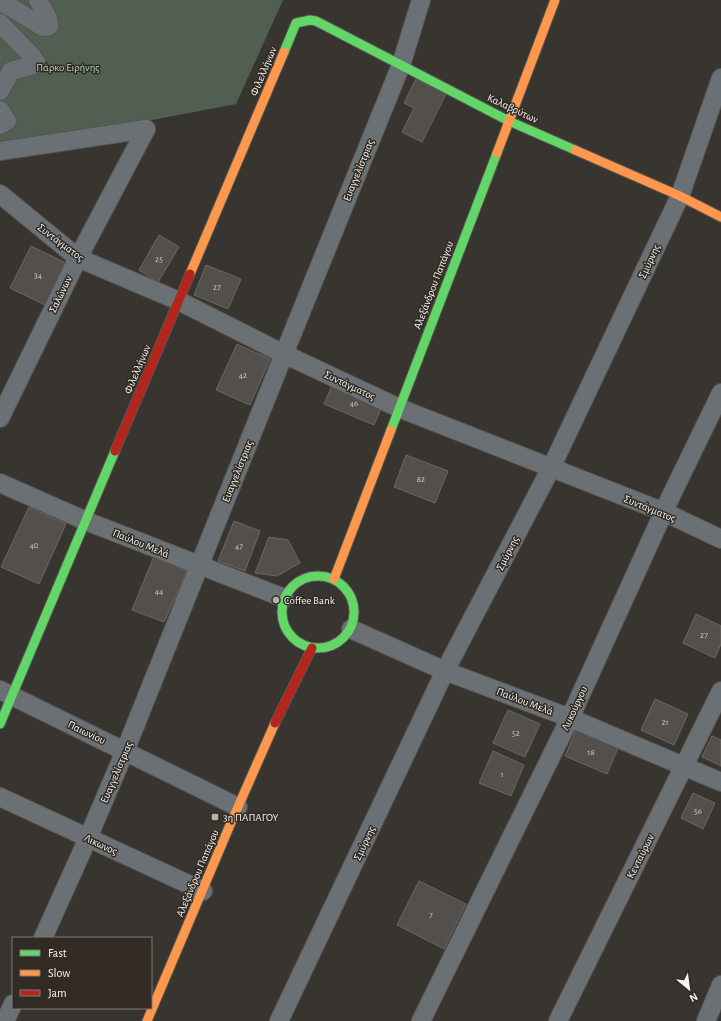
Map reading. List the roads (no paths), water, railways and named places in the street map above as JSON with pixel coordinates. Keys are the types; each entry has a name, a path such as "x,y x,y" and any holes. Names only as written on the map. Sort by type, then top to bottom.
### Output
{"street":[{"path":"0,2 43,27 49,26 48,18 38,0"},
{"name":"Ευαγγελίστριας","path":"43,937 125,751 200,566 401,65 421,0"},
{"name":"Αλεξάνδρου Παπάγου","path":"334,579 554,0"},
{"name":"Καλαβρύτων","path":"296,23 310,20 316,21 509,121 680,196 721,217"},
{"path":"0,23 32,56 37,64 11,71 0,91"},
{"name":"Φιλελλήνων","path":"0,724 6,693 86,521 296,23"},
{"name":"Σμύρνης","path":"279,1021 445,671 551,468 680,196 721,78"},
{"path":"0,110 7,121 0,125"},
{"name":"Σαλώνων","path":"0,151 146,129 78,258 0,418"},
{"name":"Συντάγματος","path":"0,194 78,258 179,301 284,354 399,408 664,512 721,539"},
{"name":"Λυκούργου","path":"421,1021 570,718 664,512 721,392"},
{"name":"Παύλου Μελά","path":"0,482 86,521 284,598"},
{"path":"311,576 323,576 334,579 350,594 354,614 351,629 332,646 312,648 297,642 286,630 281,614 284,598 290,588 305,578 311,576"},
{"name":"Παύλου Μελά","path":"351,629 445,671 570,718 684,768 721,782"},
{"name":"Αλεξάνδρου Παπάγου","path":"148,1021 272,729 312,648"},
{"name":"Κενταύρων","path":"558,1021 721,691"},
{"name":"Παιωνίου","path":"6,693 238,807"},
{"name":"Λικωνος","path":"0,797 202,891"},
{"path":"706,1021 721,985"},
{"path":"5,1021 12,1006"}],"place":[{"name":"Coffee Bank","path":"276,600"},
{"name":"3η ΠΑΠΑΓΟΥ","path":"215,817"}],"park label":[{"name":"Πάρκο Ειρήνης","path":"68,67"}]}
